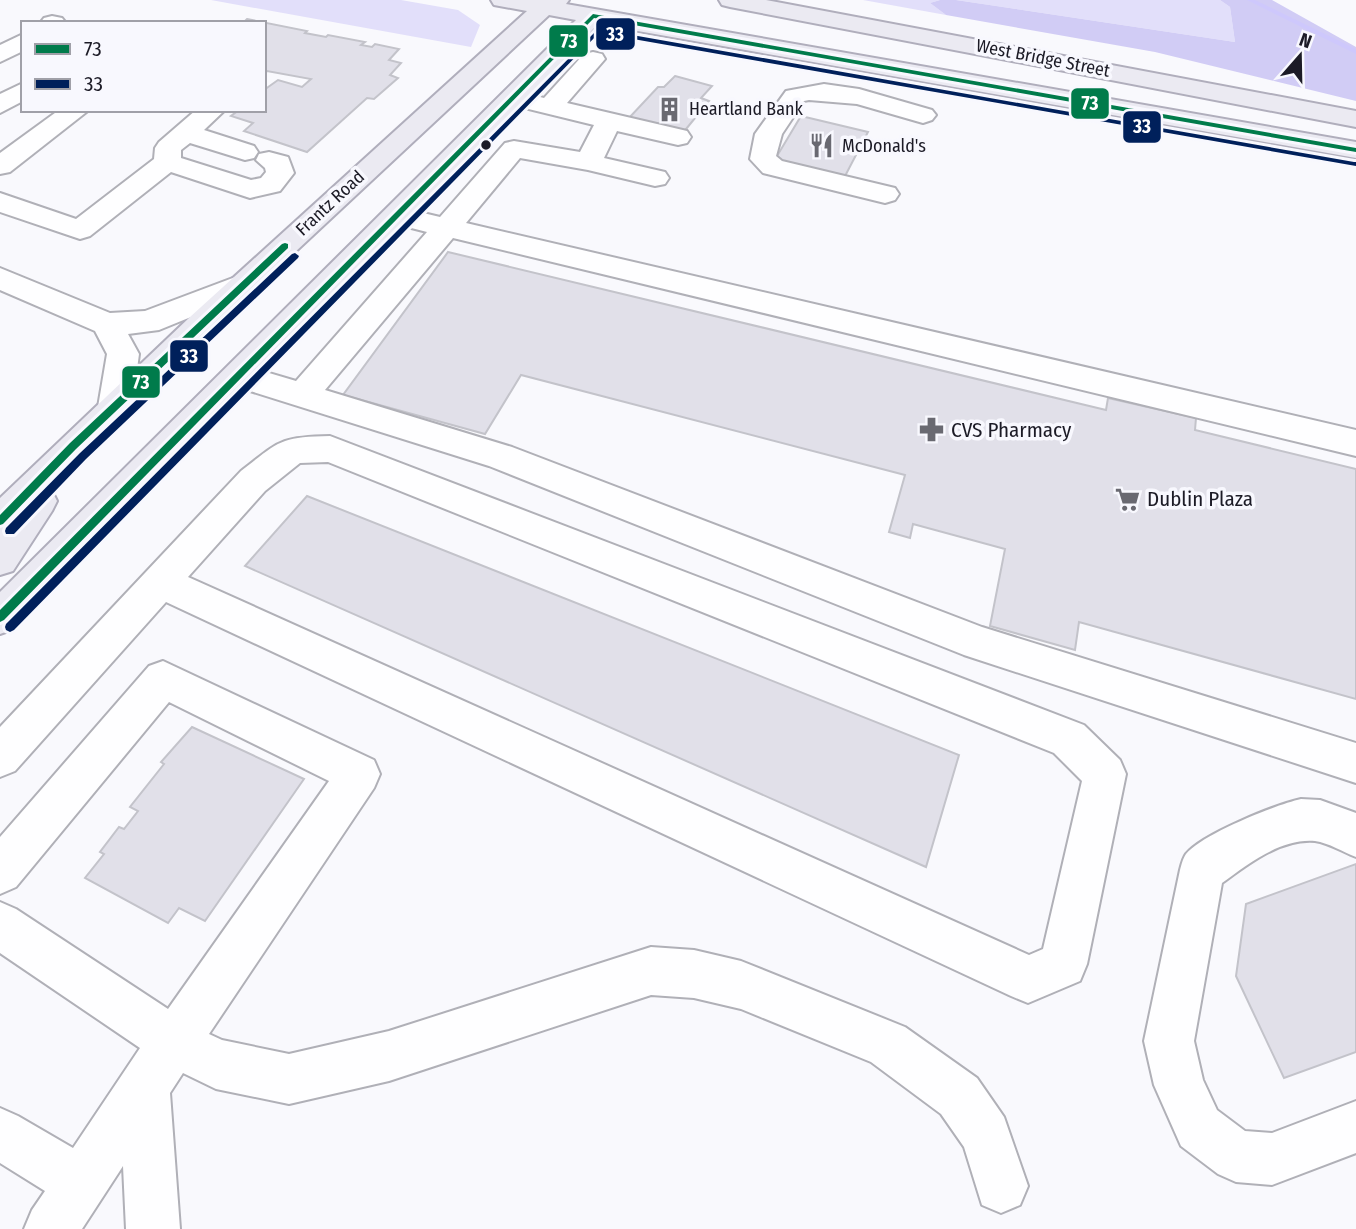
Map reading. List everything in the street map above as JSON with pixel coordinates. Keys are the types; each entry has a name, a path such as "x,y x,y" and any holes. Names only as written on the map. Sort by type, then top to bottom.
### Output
{"main road":[{"name":"West Bridge Street","path":"502,0 594,8 1356,150"},
{"name":"West Bridge Street","path":"730,0 1356,119"},
{"name":"Frantz Road","path":"0,521 114,407 246,283 551,4"},
{"path":"0,617 513,98 594,8"},
{"path":"0,560 74,446"}],"street":[{"path":"0,55 21,42"},
{"path":"550,107 593,60"},
{"path":"0,105 21,91"},
{"path":"885,194 773,167 763,159 762,152 795,96 814,91 843,95 923,115"},
{"path":"513,98 678,138"},
{"path":"0,166 73,112"},
{"path":"0,202 80,230 167,162 168,148 210,112"},
{"path":"588,162 608,121"},
{"path":"167,162 250,189 261,188 276,179 281,167 278,163 185,134"},
{"path":"301,397 514,149 588,162 655,178"},
{"path":"398,215 1356,443"},
{"path":"0,278 107,324 148,322 246,283"},
{"path":"107,324 123,354 114,407"},
{"path":"239,376 500,456 978,643 1356,763"},
{"path":"0,757 160,582 253,481 292,450 330,449 1069,739 1105,774 1063,964 1028,979 160,582"},
{"path":"0,871 163,680 359,774 174,1042 51,1229"},
{"path":"1356,835 1318,820 1295,820 1227,851 1202,870 1169,1041 1179,1085 1199,1128 1236,1156 1272,1159 1356,1127"},
{"path":"0,925 174,1042 216,1064 289,1079 389,1056 651,971 694,974 741,985 888,1044 959,1096 986,1135 1001,1186"},
{"path":"145,1087 153,1229"},
{"path":"0,1134 81,1183"}],"shaded area":[{"path":"211,0 401,0 458,10 480,25 471,47"},
{"path":"863,0 940,0 930,3 946,15"},
{"path":"956,0 1220,0 1230,7 1235,42"},
{"path":"956,0 1235,42 1230,7 1220,0 1272,0 1356,47 1356,101 1155,52 946,15 930,3"}],"building":[{"path":"266,23 307,31 305,33 365,42 361,45 372,47 375,44 399,49 389,60 401,63 390,75 398,78 374,99 367,98 307,152 244,131 253,123 231,116 236,112 266,112 266,89 278,80 302,87 311,79 267,71"},
{"name":"Heartland Bank","path":"675,76 712,86 701,98 709,101 682,134 628,119 658,87 664,87"},
{"name":"McDonald's","path":"801,116 868,132 844,178 774,161"},
{"name":"Dublin Plaza","path":"448,252 1106,410 1108,398 1196,418 1195,430 1356,469 1356,699 1079,622 1075,650 990,626 1005,549 913,524 910,538 889,532 905,475 521,375 485,434 343,395"},
{"path":"307,496 959,755 926,867 245,566"},
{"path":"192,727 304,779 205,921 179,908 168,923 85,878 104,854 100,852 119,827 124,829 138,811 130,807 164,764 161,762"},
{"path":"1356,864 1356,1052 1284,1078 1236,976 1246,904"}],"waterway":[{"path":"1250,0 1356,52"}],"transit line":[{"name":"73","path":"0,617 593,16 1356,150"},
{"name":"33","path":"10,627 598,31 1354,164"},
{"name":"73","path":"0,521 73,446 285,246"},
{"name":"33","path":"10,531 83,456 295,256"}],"place":[{"name":"Heartland Bank","path":"669,109"},
{"name":"McDonald's","path":"822,146"},
{"name":"CVS Pharmacy","path":"931,430"},
{"name":"Dublin Plaza","path":"1127,499"}]}
